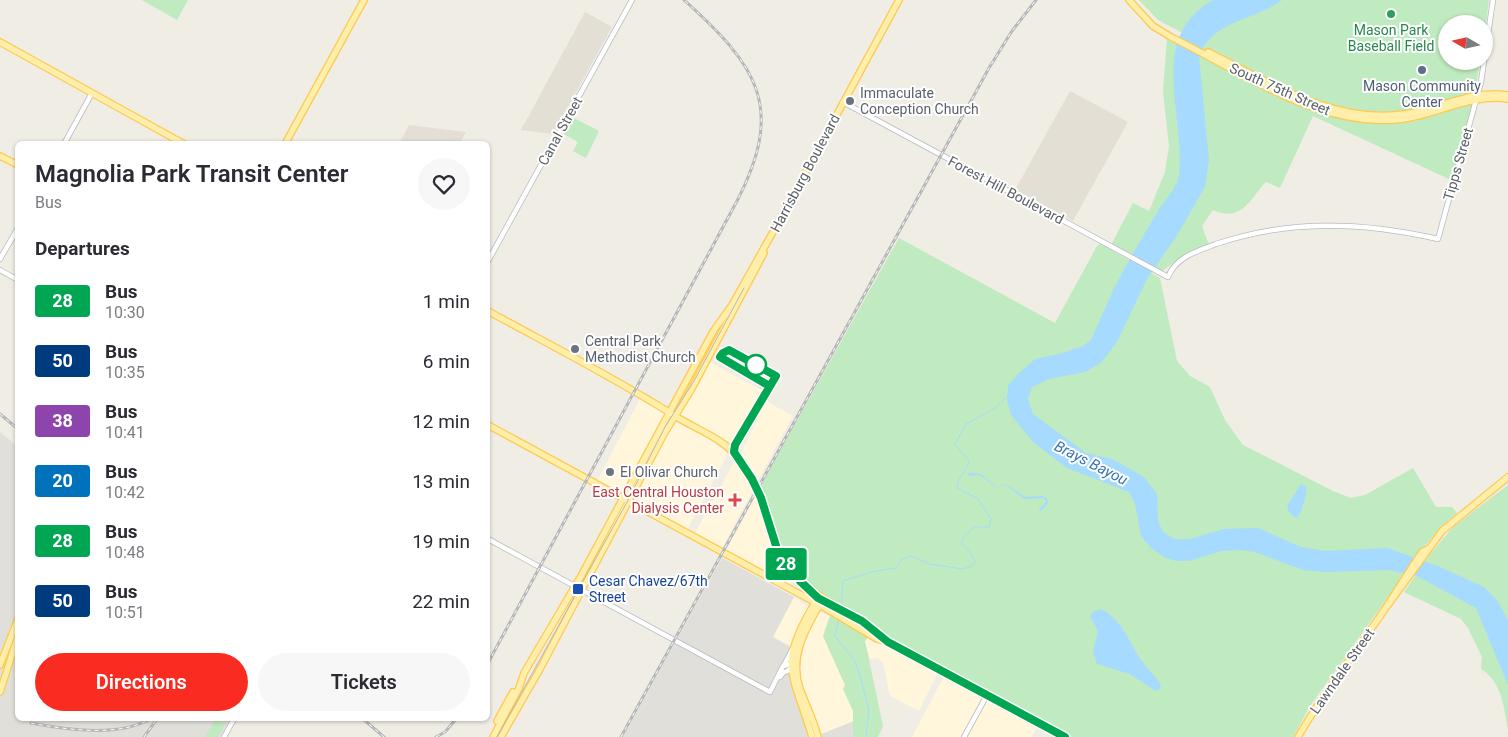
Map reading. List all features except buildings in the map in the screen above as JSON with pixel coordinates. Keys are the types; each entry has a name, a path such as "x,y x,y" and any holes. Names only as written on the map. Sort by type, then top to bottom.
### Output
{"main road":[{"path":"287,141 364,0"},
{"name":"Harrisburg Boulevard","path":"493,737 519,688 524,673 574,588 714,329 732,305 769,240 899,0"},
{"name":"South 75th Street","path":"1129,0 1153,26 1208,54 1316,104 1361,115 1408,116 1495,93 1508,95"},
{"name":"South 75th Street","path":"1133,0 1156,24 1172,35"},
{"path":"0,42 179,141"},
{"name":"South 75th Street","path":"1477,97 1494,97 1508,100"},
{"path":"0,156 15,164"},
{"name":"Harrisburg Boulevard","path":"503,737 674,416 691,390 759,264 769,240"},
{"path":"490,312 669,411 674,416 719,441 734,452 752,479 761,498 778,552 800,581 832,612 877,639 888,642"},
{"path":"490,426 622,500 819,601 847,612 862,621 888,642 1065,737"},
{"name":"Lawndale Street","path":"1298,737 1320,700 1442,531 1508,478"},
{"path":"818,737 811,722 793,666 793,649 799,630 819,601"},
{"path":"793,666 799,645 819,601"},
{"path":"0,665 15,631"},
{"path":"0,692 15,645"},
{"path":"488,737 524,673"},
{"path":"811,722 812,737"}],"street":[{"name":"Canal Street","path":"490,258 632,0"},
{"name":"Tipps Street","path":"1168,277 1176,265 1196,252 1230,240 1283,228 1324,225 1372,226 1438,239 1477,97 1493,0"},
{"path":"66,141 92,93"},
{"name":"Forest Hill Boulevard","path":"843,102 1168,277"},
{"path":"0,259 15,233"},
{"path":"0,270 15,278"},
{"path":"490,540 574,588 770,692 793,649"},
{"path":"783,666 793,666"},
{"path":"777,680 793,666"},
{"path":"964,737 987,695"},
{"path":"224,737 233,721"}],"shaded area":[{"path":"585,12 612,27 553,134 521,130"},
{"path":"1070,91 1128,122 1073,221 1015,190"},
{"path":"409,125 466,132 461,141 401,141"},
{"path":"708,361 763,391 733,444 683,418 679,413"},
{"path":"640,399 666,414 624,494 621,494 597,481"},
{"path":"766,401 793,416 757,482 740,455"},
{"path":"676,420 710,439 728,454 687,530 633,501 632,498 672,423"},
{"path":"0,432 15,444 15,721 229,721 220,737 0,737"},
{"path":"735,460 754,488 721,550 696,536 695,533"},
{"path":"756,494 777,556 793,579 790,586 725,551"},
{"path":"722,558 794,597 773,637 791,647 789,665 791,685 810,737 623,737"},
{"path":"794,597 809,607 791,647 773,637"},
{"path":"818,612 830,616 823,636 845,685 854,721 819,735 802,690 798,663 804,638"},
{"path":"868,637 937,674 919,711 890,696 883,663 878,658 870,659 865,641"},
{"path":"943,678 979,696 981,700 961,737 912,737"},
{"path":"987,701 1037,727 1031,737 968,737"},
{"path":"854,721 853,737 815,737 819,735"}],"green space":[{"path":"142,0 188,0 177,20"},
{"path":"1139,0 1489,0 1487,15 1438,15 1438,70 1479,70 1474,99 1451,180 1313,116 1280,188 1266,182 1245,207 1239,211 1223,213 1213,210 1202,226 1209,245 1179,259 1162,271 1111,245 1133,203 1149,211 1165,172 1169,146 1163,92 1167,38 1203,44 1158,20"},
{"path":"574,118 599,131 586,158 573,151 578,142 564,134"},
{"path":"899,238 1055,323 1097,246 1101,244 1160,278 1177,361 1190,376 1210,387 1225,420 1243,445 1333,491 1351,498 1365,495 1413,468 1436,507 1452,507 1457,513 1442,526 1423,548 1310,706 1293,737 1073,737 895,642 859,616 821,595 804,582 784,555 760,487"},
{"path":"1508,485 1508,730 1498,688 1494,680 1481,669 1482,657 1468,628 1461,619 1404,592 1431,553 1453,527"},
{"path":"830,616 868,637 865,641 883,726 878,737 853,737 853,711 843,689 845,685 823,636"},
{"path":"214,721 225,724 218,737 205,737"}],"water":[{"name":"Brays Bayou","path":"1213,0 1282,0 1259,13 1224,28 1205,44 1199,56 1209,160 1205,187 1176,237 1147,279 1117,342 1101,363 1085,372 1049,379 1032,387 1028,399 1033,414 1086,453 1112,459 1144,477 1157,494 1158,521 1163,532 1174,539 1190,539 1224,529 1258,528 1301,547 1325,551 1388,548 1440,567 1484,587 1497,600 1508,620 1508,685 1476,608 1417,576 1389,570 1326,572 1303,570 1255,552 1240,550 1221,551 1189,561 1176,561 1164,557 1151,548 1141,536 1135,504 1129,492 1067,468 1034,443 1011,415 1007,400 1008,386 1018,374 1035,359 1083,346 1091,340 1120,277 1178,180 1180,152 1173,79 1175,56 1180,35 1193,16"},
{"path":"967,473 981,474 997,487 980,475 970,476"},
{"path":"1006,484 1025,497 1042,496 1047,498 1048,503 1040,512 1039,509 1046,502 1044,498 1024,499 1006,485 999,486"},
{"path":"1301,484 1306,486 1306,494 1302,508 1296,518 1289,512 1287,506"},
{"path":"1101,609 1115,619 1126,634 1139,657 1161,686 1159,690 1154,690 1130,674 1097,664 1093,652 1098,631 1090,617 1093,612"}],"waterway":[{"path":"841,607 843,581 871,572 896,568 901,560 912,556 929,564 963,569 972,566 975,561 962,544 962,539 974,527 989,527 991,519 977,498 957,488 957,484 969,461 955,444 966,424 997,407 1008,395"},
{"path":"839,618 835,636 855,661 869,710 866,737"}],"tram line":[{"path":"497,737 627,502 665,427 694,381 744,288"}],"railway":[{"path":"490,659 737,201 752,168 760,139 761,113 756,90 746,68 730,46 684,0"},
{"path":"621,737 989,68 1012,31 1036,0"},
{"path":"0,414 15,426"},
{"path":"31,723 77,730 108,730 138,725 146,721"},
{"path":"144,737 156,721"},
{"path":"365,721 384,737"},
{"path":"436,737 445,732 454,721"}],"bus line":[{"name":"28","path":"766,384 720,357 726,350 729,350 776,376 735,445 734,452 744,465 761,498 778,552 800,581 818,598 862,621 888,642 1065,737"}],"place":[{"name":"Mason Park Baseball Field","path":"1391,14"},
{"name":"Mason Community Center","path":"1422,70"},
{"name":"Immaculate Conception Church","path":"850,101"},
{"name":"Central Park Methodist Church","path":"575,349"},
{"name":"El Olivar Church","path":"610,472"},
{"name":"East Central Houston Dialysis Center","path":"735,500"},
{"name":"Cesar Chavez/67th Street","path":"578,589"}]}
